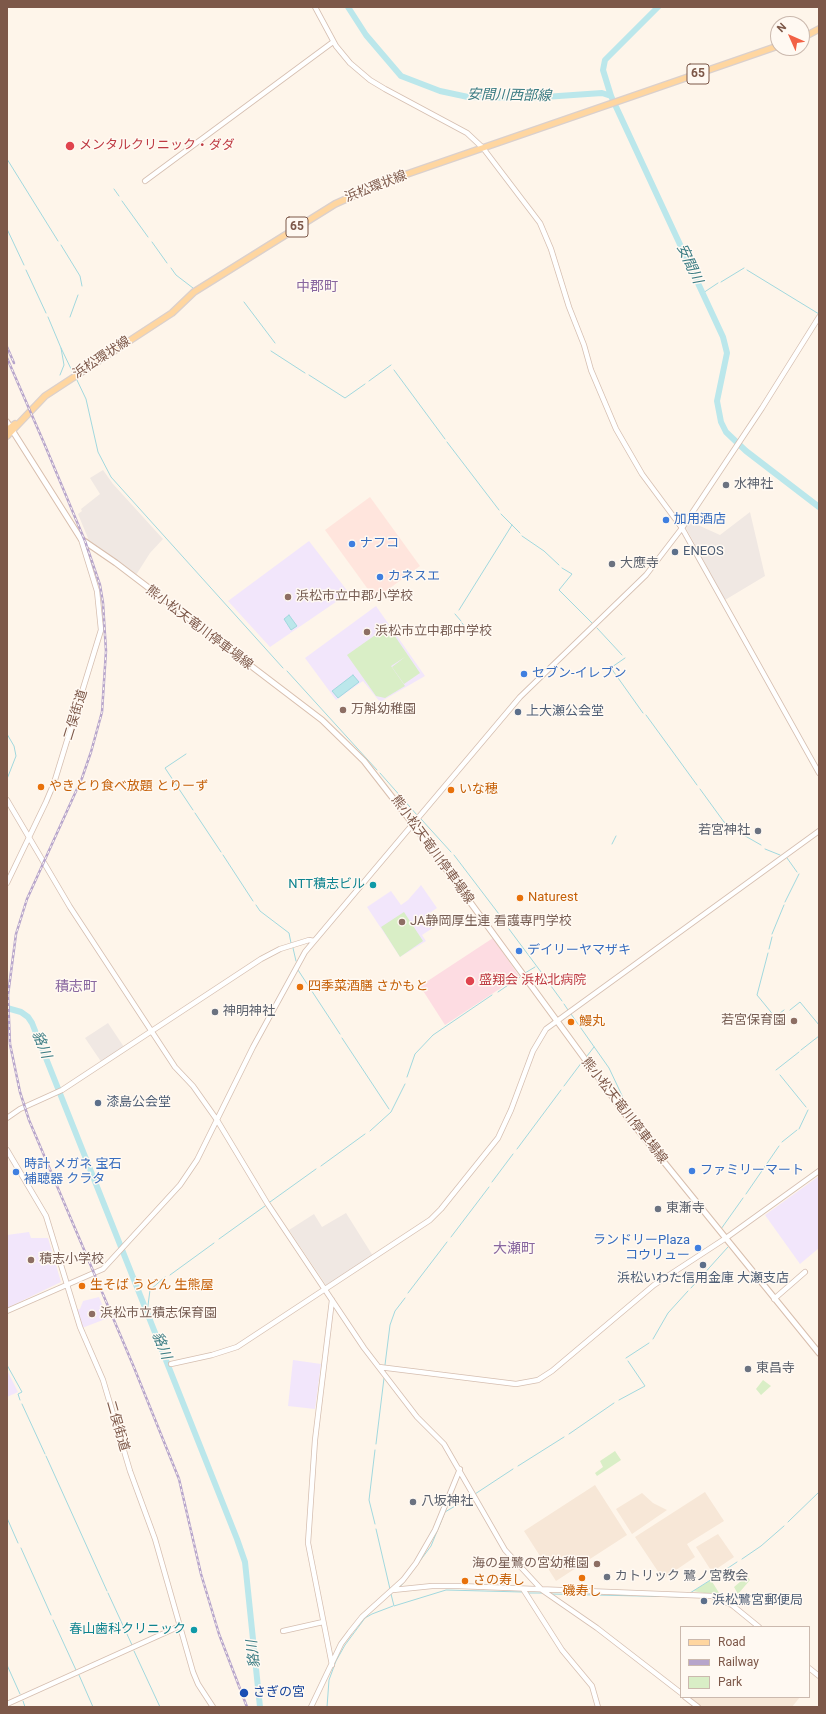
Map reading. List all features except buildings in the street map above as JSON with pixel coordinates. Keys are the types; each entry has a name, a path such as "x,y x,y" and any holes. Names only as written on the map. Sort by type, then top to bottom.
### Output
{"main road":[{"path":"810,34 819,29"},
{"name":"浜松環状線","path":"7,436 9,427 22,419 41,398 172,313 194,292 335,204 384,182 770,49"},
{"name":"熊小松天竜川停車場線","path":"9,427 81,539 99,551 322,720 364,761 413,824 625,1114 819,1353"}],"street":[{"path":"315,7 333,42 350,63 370,80 432,114 458,126 483,148 540,223 551,249 569,307 584,345 590,370 616,429 642,474 682,528 819,773"},
{"path":"145,181 333,42"},
{"path":"7,1311 103,1269 180,1185 197,1160 253,1047 305,952 520,697 646,575 682,528 736,448 819,317"},
{"name":"二俣街道","path":"7,883 54,783 101,630 97,591 81,539"},
{"path":"7,800 70,907 175,1067 194,1086 217,1120 267,1203 325,1290 378,1367 417,1417 444,1444 460,1469 505,1550 543,1590 680,1692"},
{"path":"171,1364 212,1355 237,1347 427,1222 441,1209 498,1138 511,1110 533,1051 546,1029 819,831"},
{"path":"7,1118 20,1109 62,1090 261,959 280,949 309,940 314,941"},
{"name":"二俣街道","path":"7,1150 46,1216 80,1327 95,1358 109,1398 130,1471 163,1566 198,1684 214,1707"},
{"path":"378,1367 516,1384 538,1380 552,1371 654,1285 726,1238 819,1171"},
{"path":"774,1299 805,1272"},
{"path":"332,1300 315,1440 308,1543 332,1665"},
{"path":"312,1707 341,1644 359,1621 393,1590 411,1571 435,1530 460,1469"},
{"path":"393,1590 439,1586 524,1591 543,1590 712,1596 732,1605 757,1626"},
{"path":"524,1591 562,1650 592,1686 598,1707"},
{"path":"282,1631 323,1622"},
{"path":"7,1704 180,1626"},
{"path":"810,1669 819,1676"},
{"path":"686,1698 698,1707"}],"shaded area":[{"path":"103,470 113,484 163,539 150,553 136,575 86,540 88,538 78,514 82,511 81,509 100,494 90,478"},
{"path":"370,497 420,566 375,599 325,530"},
{"path":"750,512 765,576 725,600 686,528 689,521 720,535"},
{"name":"浜松市立中郡小学校","path":"309,541 349,593 270,647 228,601"},
{"name":"浜松市立中郡中学校","path":"376,606 425,676 380,702 363,681 336,700 305,658"},
{"name":"JA静岡厚生連 看護専門学校","path":"421,885 437,908 424,917 428,924 442,916 445,920 422,935 426,941 400,957 367,907 391,891 401,905 408,900"},
{"name":"盛翔会 浜松北病院","path":"493,938 519,976 445,1025 420,986"},
{"path":"108,1023 124,1047 102,1063 85,1038"},
{"path":"819,1176 819,1248 800,1264 765,1215"},
{"path":"346,1213 373,1256 328,1286 289,1230 314,1214 322,1227"},
{"name":"積志小学校","path":"29,1232 31,1238 48,1238 61,1282 7,1308 7,1235"},
{"name":"浜松市立積志保育園","path":"99,1297 108,1318 82,1328 76,1310 80,1309 83,1301"},
{"path":"293,1360 321,1364 315,1409 288,1406"},
{"path":"7,1370 18,1392 7,1397"},
{"path":"595,1485 627,1535 556,1581 524,1531"},
{"path":"705,1492 724,1521 687,1544 695,1557 663,1579 635,1537"},
{"path":"642,1493 653,1503 667,1510 632,1534 616,1509"},
{"path":"718,1534 734,1557 712,1572 696,1547"},
{"path":"690,1698 799,1698 792,1707 701,1707"}],"green space":[{"path":"388,626 420,673 404,684 392,667 405,657 391,666 405,686 385,698 376,696 347,655"},
{"path":"404,912 423,941 400,957 381,927"},
{"path":"763,1380 771,1386 761,1395 756,1389"},
{"path":"615,1451 621,1460 597,1476 595,1473 603,1467 600,1461"},
{"path":"747,1576 750,1580 738,1594 734,1587"},
{"path":"711,1580 721,1596 693,1591"}],"water":[{"path":"289,615 297,626 291,630 284,619"},
{"path":"353,675 359,682 338,698 332,691"}],"waterway":[{"name":"安間川西部線","path":"348,7 366,35 401,76 440,91 468,97 530,98 602,93 611,96"},
{"name":"安間川","path":"658,7 605,60 603,70 611,96 723,337 727,353 717,401 721,422 726,432 746,451 819,507"},
{"path":"7,159 58,241"},
{"path":"114,189 119,196"},
{"path":"122,201 148,237"},
{"path":"7,229 24,265"},
{"path":"152,242 167,263"},
{"path":"61,245 80,276 82,286"},
{"path":"171,268 176,275 193,288"},
{"path":"721,282 744,268"},
{"path":"26,270 46,313"},
{"path":"747,270 819,314"},
{"path":"703,293 718,283"},
{"path":"70,317 78,295"},
{"path":"244,302 275,343"},
{"path":"48,317 61,348 64,365 60,375"},
{"path":"61,348 74,375"},
{"path":"271,351 305,373"},
{"path":"369,381 391,365"},
{"path":"394,370 445,439"},
{"path":"309,375 345,398 365,384"},
{"path":"76,378 86,399 98,452 111,477 283,668"},
{"path":"447,442 499,510"},
{"path":"501,514 520,533"},
{"path":"459,610 512,525"},
{"path":"522,536 544,551 559,565"},
{"path":"562,568 572,574 559,590 592,623"},
{"path":"455,614 461,621"},
{"path":"462,623 466,628"},
{"path":"597,628 622,655"},
{"path":"612,667 625,658"},
{"path":"611,668 643,713"},
{"path":"287,671 377,770"},
{"path":"646,715 697,785"},
{"path":"7,734 14,746 16,756 7,779"},
{"path":"186,754 165,768 193,810"},
{"path":"380,773 417,815"},
{"path":"700,789 724,822 737,830"},
{"path":"195,813 221,852"},
{"path":"421,819 451,852"},
{"path":"740,833 761,845"},
{"path":"612,844 616,836"},
{"path":"765,849 780,855"},
{"path":"223,855 253,901"},
{"path":"454,855 505,922"},
{"path":"787,858 797,872"},
{"path":"785,902 799,874"},
{"path":"256,905 260,911 289,933 291,943"},
{"path":"772,934 784,905"},
{"path":"509,929 550,984"},
{"path":"769,949 772,937"},
{"path":"293,948 296,961"},
{"path":"768,953 757,995 775,1017 784,1010"},
{"path":"525,973 535,967"},
{"path":"298,970 340,1034"},
{"path":"498,992 520,977"},
{"path":"551,986 562,1001"},
{"path":"407,1077 415,1054 433,1035 492,995"},
{"path":"790,1010 800,1002 819,1025"},
{"path":"564,1004 568,1010"},
{"name":"貉川","path":"7,1008 21,1012 28,1017 32,1023 237,1539 245,1562 260,1707"},
{"path":"571,1014 609,1068 627,1106"},
{"path":"801,1050 819,1036"},
{"path":"342,1038 389,1109"},
{"path":"587,1056 594,1047"},
{"path":"776,1070 799,1052"},
{"path":"564,1086 582,1062"},
{"path":"780,1075 806,1107"},
{"path":"370,1131 391,1112 405,1084"},
{"path":"517,1149 561,1090"},
{"path":"628,1108 661,1150"},
{"path":"799,1129 808,1110"},
{"path":"782,1142 797,1130"},
{"path":"321,1166 365,1134"},
{"path":"746,1194 779,1146"},
{"path":"492,1182 513,1154"},
{"path":"270,1202 316,1169"},
{"path":"451,1237 489,1187"},
{"path":"721,1229 743,1198"},
{"path":"219,1239 265,1206"},
{"path":"408,1293 447,1242"},
{"path":"170,1275 214,1243"},
{"path":"691,1288 728,1247"},
{"path":"147,1313 150,1290 165,1277"},
{"path":"653,1339 668,1313 688,1291"},
{"path":"385,1365 390,1325 395,1311 405,1298"},
{"path":"626,1358 649,1343"},
{"path":"619,1400 645,1386 628,1361"},
{"path":"7,1365 22,1392 18,1394 20,1400"},
{"path":"376,1444 384,1378"},
{"path":"569,1434 614,1403"},
{"path":"22,1404 45,1454"},
{"path":"518,1466 564,1437"},
{"path":"375,1450 369,1500 375,1524"},
{"path":"46,1456 107,1591"},
{"path":"475,1494 513,1469"},
{"path":"788,1522 819,1492"},
{"path":"408,1577 431,1546 445,1512 472,1496"},
{"path":"7,1518 18,1543"},
{"path":"742,1559 761,1546 784,1526"},
{"path":"376,1529 390,1589"},
{"path":"21,1548 51,1615"},
{"path":"725,1570 737,1562"},
{"path":"690,1593 720,1574"},
{"path":"400,1587 404,1582"},
{"path":"391,1594 394,1606 446,1590 522,1592"},
{"path":"108,1593 132,1645"},
{"path":"527,1593 544,1593"},
{"path":"551,1594 684,1597"},
{"path":"327,1707 329,1680 336,1661 345,1645 365,1618 393,1606"},
{"path":"53,1620 76,1670"},
{"path":"134,1651 160,1707"},
{"path":"7,1665 20,1694"},
{"path":"79,1675 93,1707"},
{"path":"23,1701 25,1707"}],"railway":[{"path":"7,347 14,363"},
{"path":"7,358 85,541 100,585 103,603 106,651 102,712 91,752 82,778 27,899 16,934 8,995 10,1044 20,1092 29,1120 133,1365 179,1479 201,1574 219,1634 247,1707"}],"place":[{"name":"メンタルクリニック・ダダ","path":"70,146"},
{"name":"水神社","path":"726,485"},
{"name":"加用酒店","path":"666,520"},
{"name":"ナフコ","path":"352,544"},
{"name":"ENEOS","path":"675,552"},
{"name":"大應寺","path":"612,564"},
{"name":"カネスエ","path":"380,577"},
{"name":"浜松市立中郡小学校","path":"288,597"},
{"name":"浜松市立中郡中学校","path":"367,632"},
{"name":"セブン-イレブン","path":"524,674"},
{"name":"万斛幼稚園","path":"343,710"},
{"name":"上大瀬公会堂","path":"518,712"},
{"name":"やきとり食べ放題 とりーず","path":"41,787"},
{"name":"いな穂","path":"451,790"},
{"name":"若宮神社","path":"758,831"},
{"name":"NTT積志ビル","path":"373,885"},
{"name":"Naturest","path":"520,898"},
{"name":"JA静岡厚生連 看護専門学校","path":"402,922"},
{"name":"デイリーヤマザキ","path":"519,951"},
{"name":"盛翔会 浜松北病院","path":"470,981"},
{"name":"四季菜酒膳 さかもと","path":"300,987"},
{"name":"神明神社","path":"215,1012"},
{"name":"若宮保育園","path":"794,1021"},
{"name":"鰻丸","path":"571,1022"},
{"name":"漆島公会堂","path":"98,1103"},
{"name":"ファミリーマート","path":"692,1171"},
{"name":"時計 メガネ 宝石 補聴器 クラタ","path":"16,1172"},
{"name":"東漸寺","path":"658,1209"},
{"name":"ランドリーPlaza コウリュー","path":"698,1248"},
{"name":"積志小学校","path":"31,1260"},
{"name":"浜松いわた信用金庫 大瀬支店","path":"703,1265"},
{"name":"生そば うどん 生熊屋","path":"82,1286"},
{"name":"浜松市立積志保育園","path":"92,1314"},
{"name":"東昌寺","path":"748,1369"},
{"name":"八坂神社","path":"413,1502"},
{"name":"海の星鷺の宮幼稚園","path":"597,1564"},
{"name":"カトリック 鷺ノ宮教会","path":"607,1577"},
{"name":"磯寿し","path":"582,1578"},
{"name":"さの寿し","path":"465,1581"},
{"name":"浜松鷺宮郵便局","path":"704,1601"},
{"name":"春山歯科クリニック","path":"194,1630"},
{"name":"さぎの宮","path":"244,1693"}],"district":[{"name":"中郡町","path":"317,287"},
{"name":"積志町","path":"76,987"},
{"name":"大瀬町","path":"514,1249"}]}
